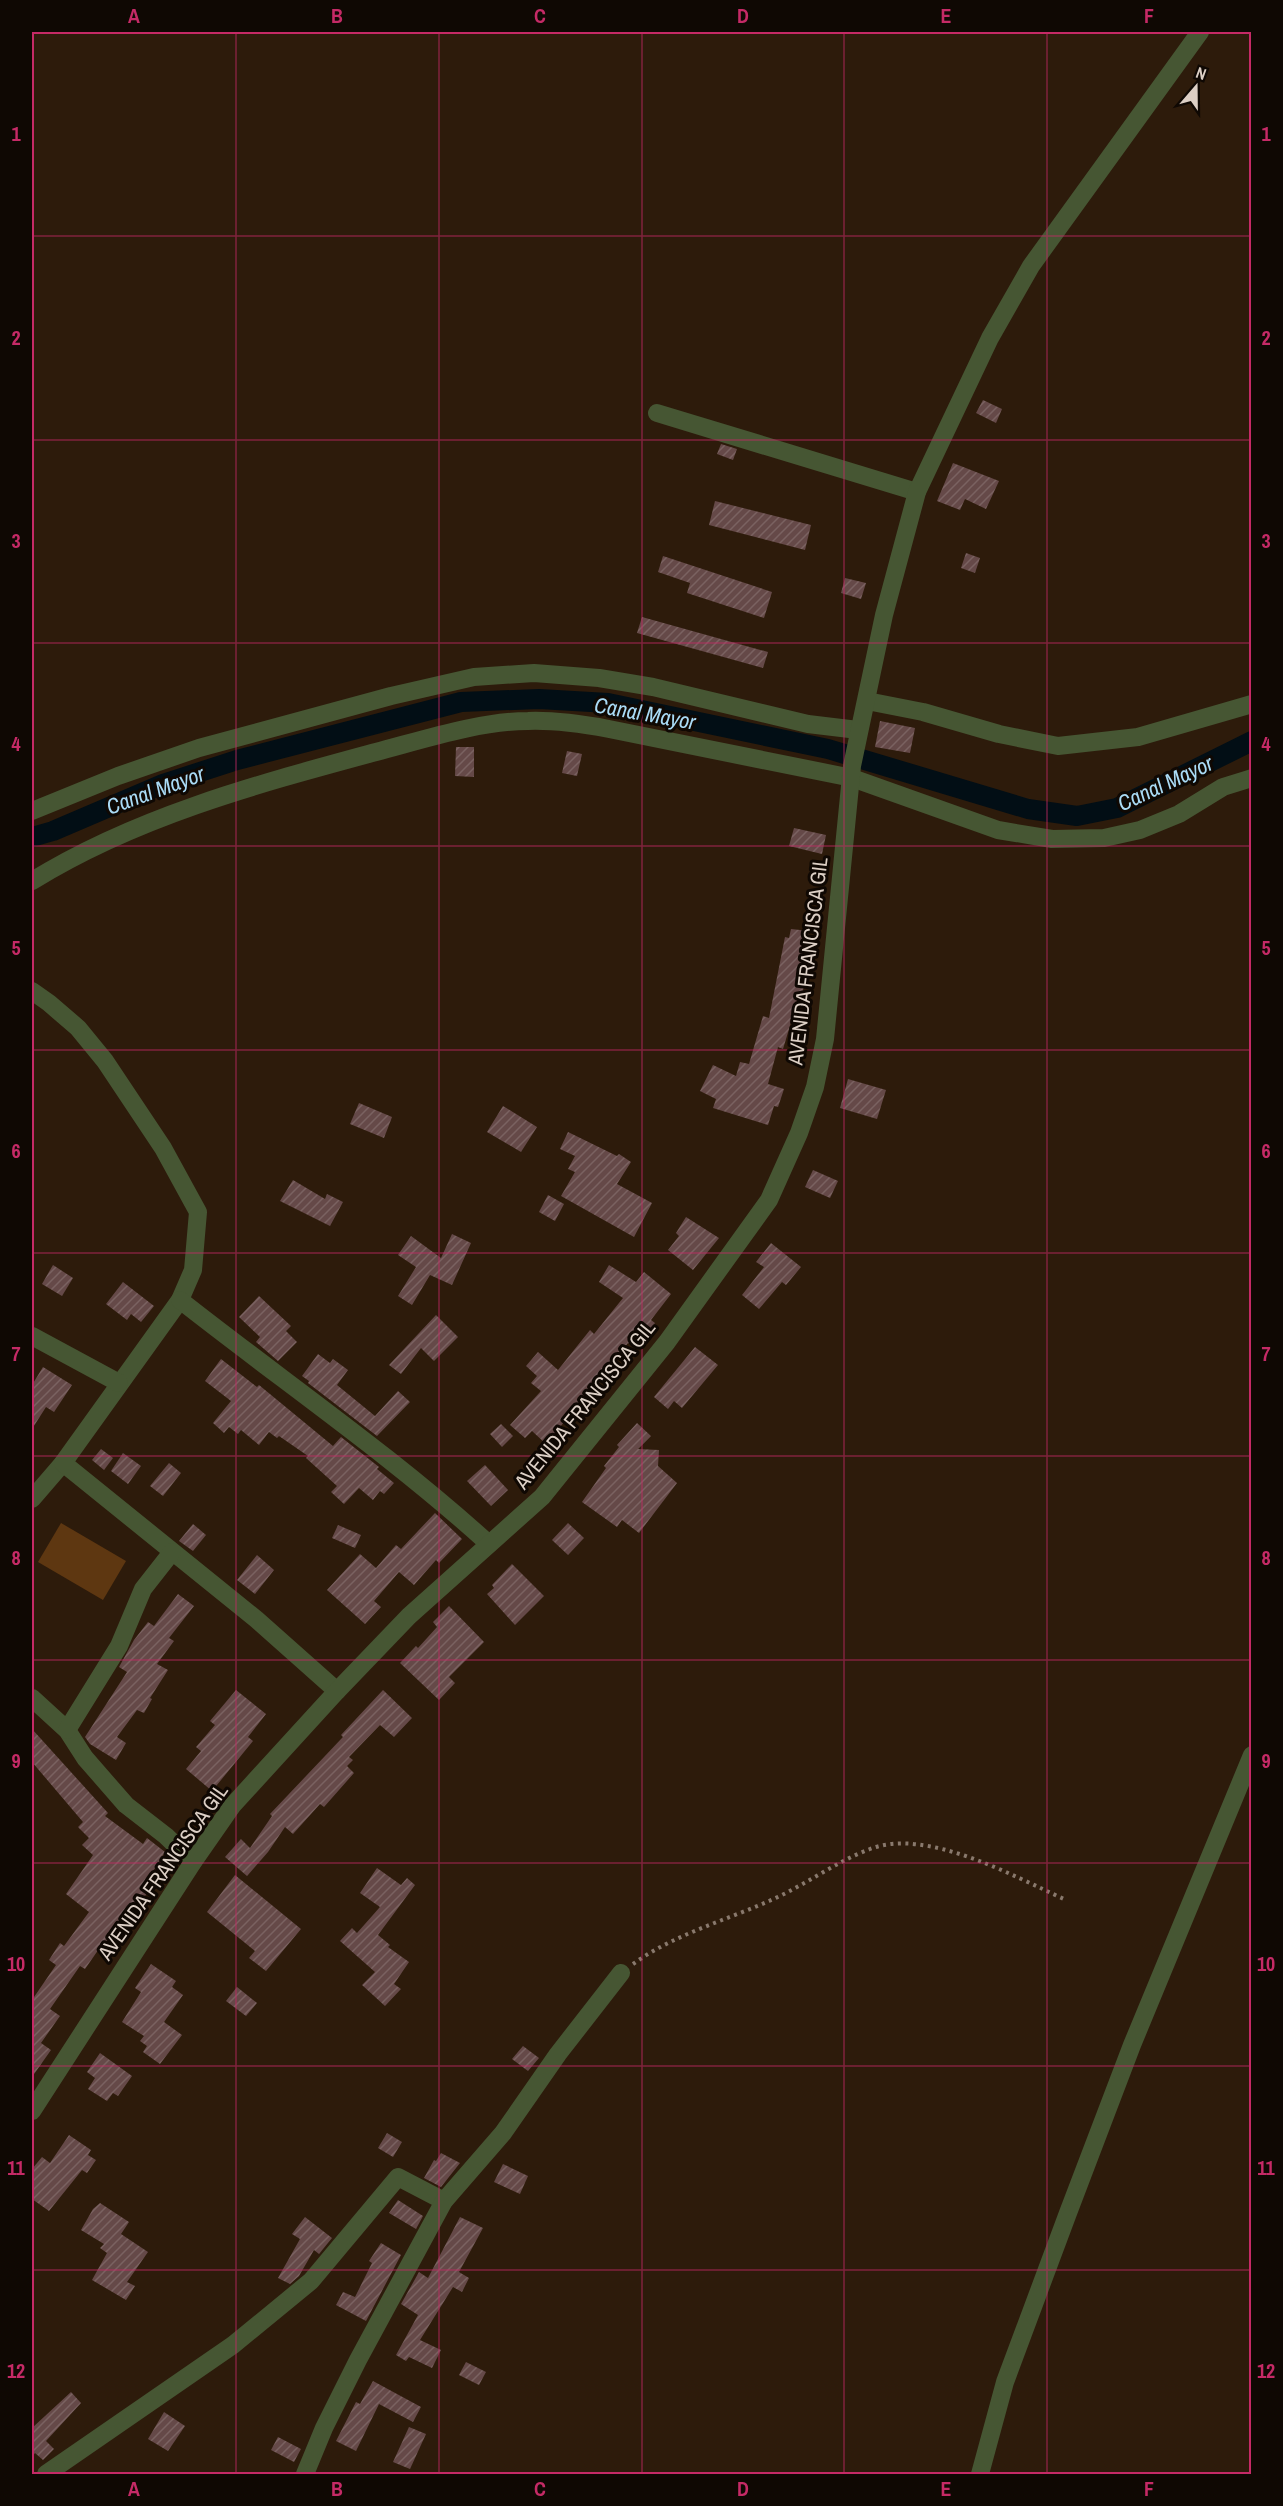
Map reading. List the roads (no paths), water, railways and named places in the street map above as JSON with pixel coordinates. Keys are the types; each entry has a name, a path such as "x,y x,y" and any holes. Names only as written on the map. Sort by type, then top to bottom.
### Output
{"street":[{"name":"AVENIDA FRANCISCA GIL","path":"32,2111 193,1862 232,1806 409,1616 542,1497 667,1342 769,1200 799,1133 815,1087 825,1039 857,736 917,492 990,338 1031,266 1200,32"},
{"path":"657,413 917,492"},
{"path":"32,811 118,776 199,748 391,696 474,677 534,673 599,678 653,687 857,736"},
{"path":"867,701 923,712 999,734 1058,746 1138,737 1251,704"},
{"path":"32,881 94,847 140,827 264,782 460,730 525,720 569,722 852,772 998,830 1052,839 1104,838 1140,830 1179,814 1223,787 1251,777"},
{"path":"32,991 78,1028 105,1061 163,1148 198,1212 193,1270 180,1300 118,1383 63,1463 32,1499"},
{"path":"180,1300 269,1370 384,1454 489,1544"},
{"path":"32,1336 118,1383"},
{"path":"63,1463 256,1619 337,1691"},
{"path":"67,1730 119,1646 143,1589 172,1552"},
{"path":"32,1698 67,1730 85,1758 126,1805 166,1836 193,1862"},
{"path":"980,2475 1005,2382 1085,2168 1132,2045 1251,1755"},
{"path":"305,2475 324,2428 358,2360 444,2201 504,2133 558,2054 621,1973"},
{"path":"46,2475 233,2345 311,2281 398,2177 444,2201"}],"waterway":[{"name":"Canal Mayor","path":"32,837 53,831 163,784 237,760 461,702 539,699 608,703 828,749 1028,809 1077,816 1117,808 1252,741"}]}
